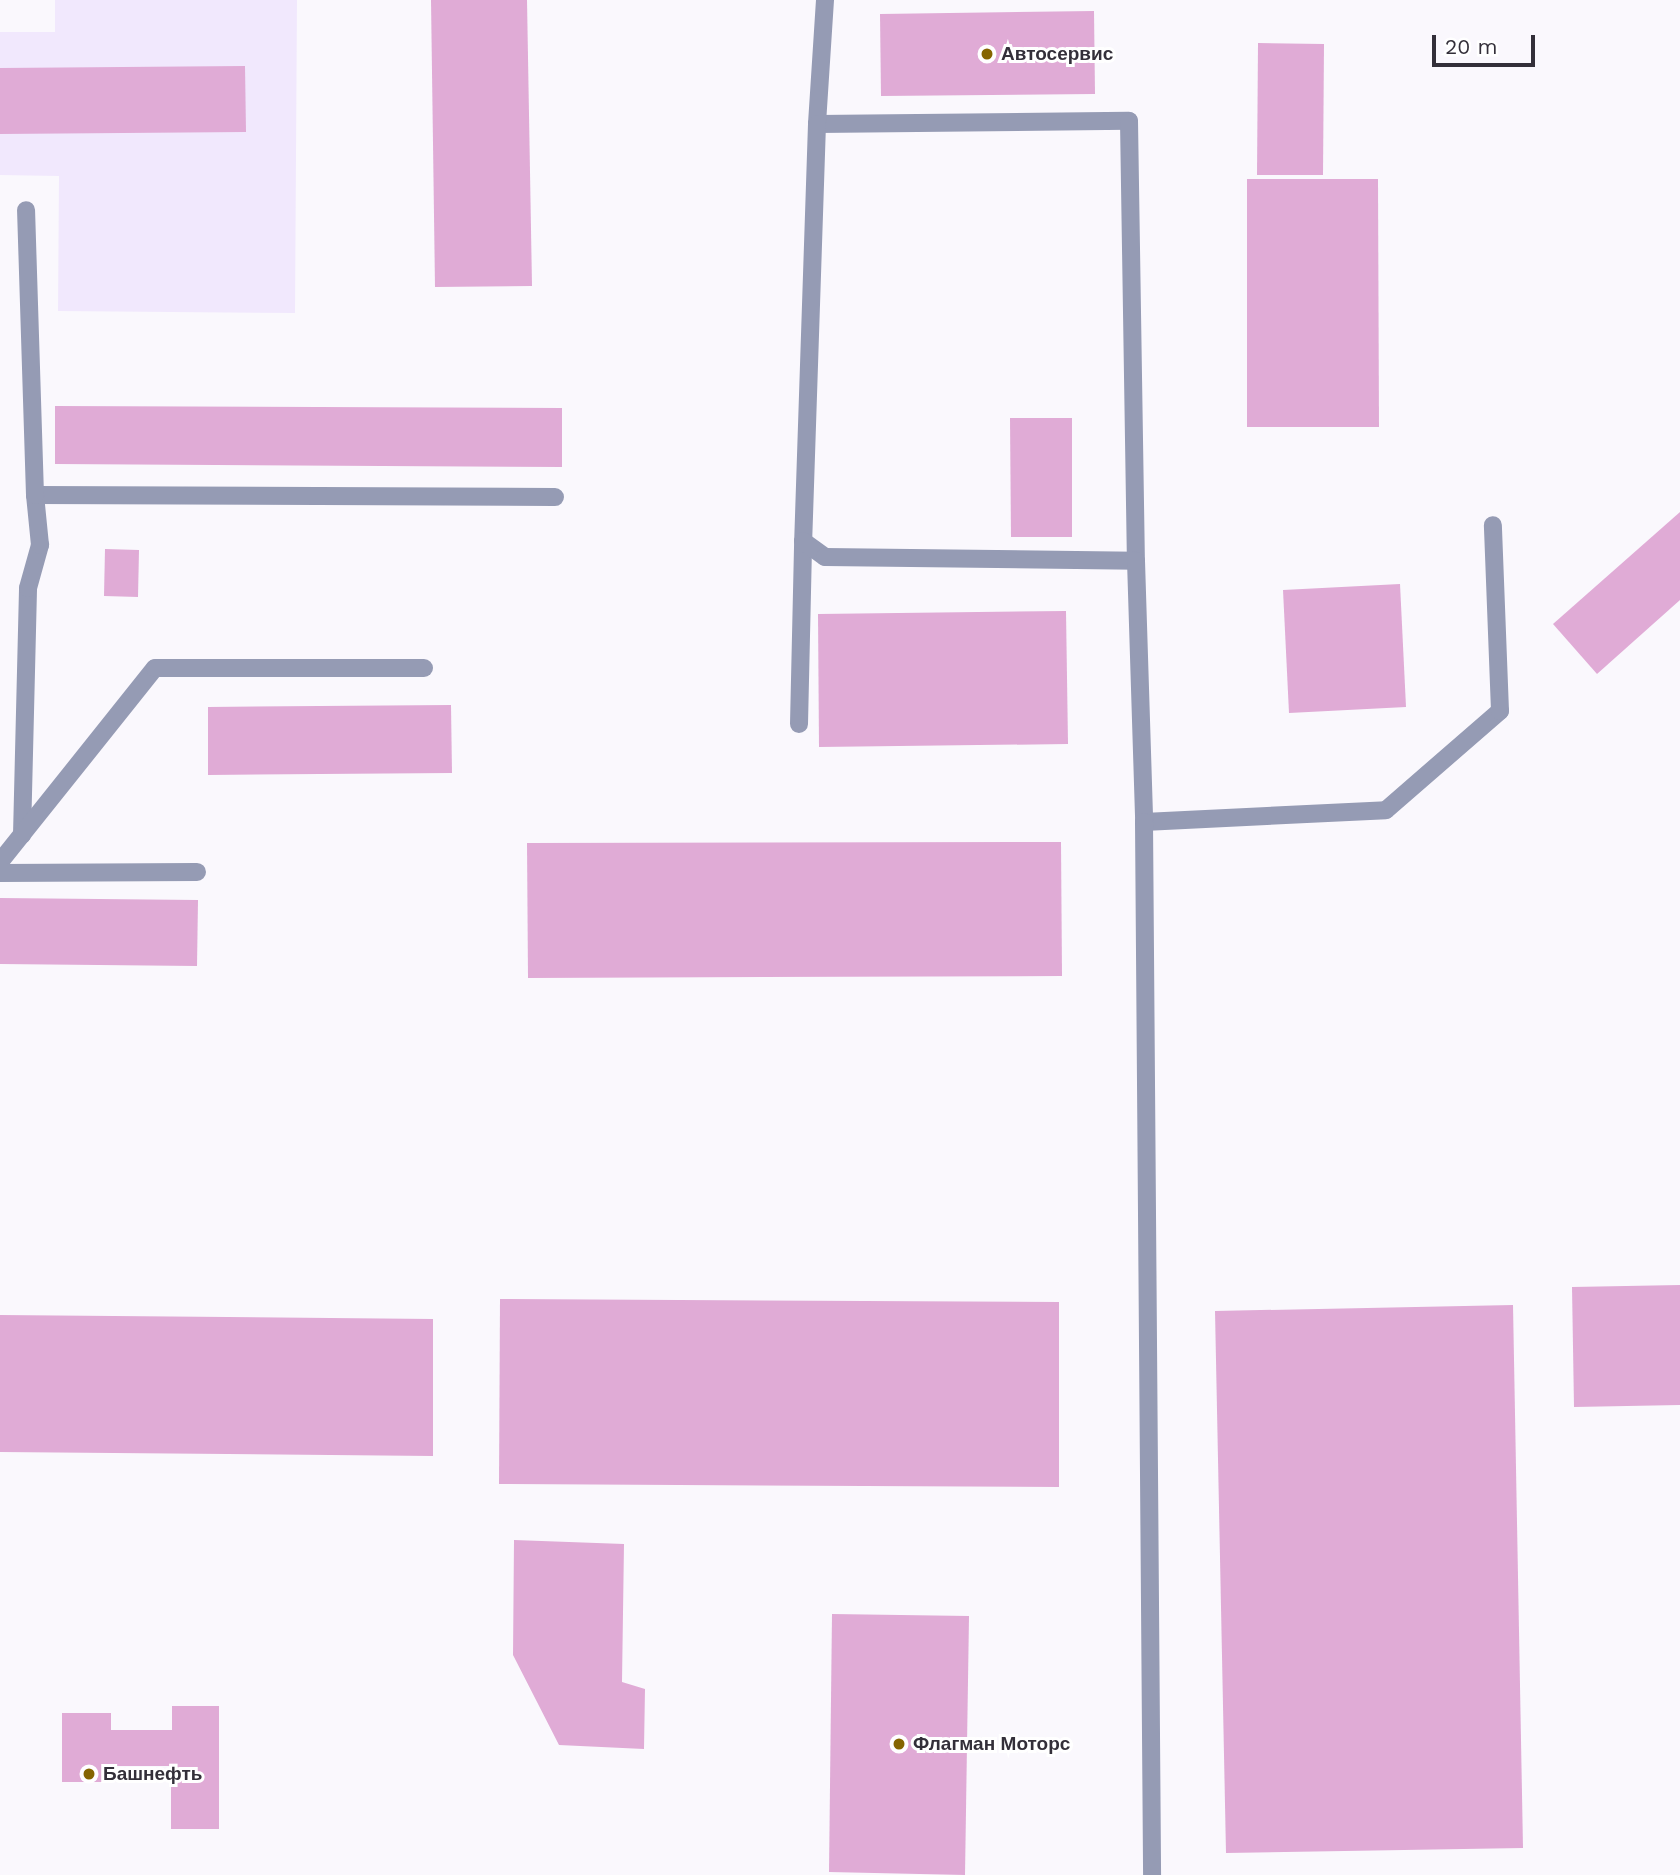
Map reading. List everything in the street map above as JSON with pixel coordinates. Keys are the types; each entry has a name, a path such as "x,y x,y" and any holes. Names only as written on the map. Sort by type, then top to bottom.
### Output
{"street":[{"path":"799,724 817,124 825,0"},
{"path":"817,124 1129,121 1136,561 1144,822 1152,1875"},
{"path":"22,835 28,589 40,545 35,495 26,210"},
{"path":"35,495 555,496"},
{"path":"1144,822 1385,810 1500,711 1493,524"},
{"path":"803,541 825,557 1136,561"},
{"path":"0,862 155,668 424,668"},
{"path":"0,873 197,872"}],"shaded area":[{"path":"55,0 297,0 295,313 58,311 59,176 0,175 0,32 55,32"}],"building":[{"path":"431,0 527,0 532,286 435,287"},
{"name":"Автосервис","path":"1094,11 1095,94 881,96 880,14"},
{"path":"1258,43 1324,44 1323,175 1257,175"},
{"path":"245,66 246,132 0,134 0,68"},
{"path":"1247,179 1378,179 1379,427 1247,427"},
{"path":"55,406 562,408 562,467 55,464"},
{"path":"1010,418 1072,418 1072,537 1011,537"},
{"path":"1680,512 1680,600 1597,674 1553,624"},
{"path":"105,549 139,550 138,597 104,596"},
{"path":"1400,584 1406,707 1289,713 1283,590"},
{"path":"1066,611 1068,744 819,747 818,614"},
{"path":"451,705 452,773 208,775 208,707"},
{"path":"1061,842 1062,976 528,978 527,843"},
{"path":"0,898 198,900 197,966 0,964"},
{"path":"1680,1285 1680,1405 1574,1407 1572,1287"},
{"path":"500,1299 1059,1302 1059,1487 499,1484"},
{"path":"1513,1305 1523,1848 1226,1853 1215,1311"},
{"path":"0,1315 433,1319 433,1456 0,1452"},
{"path":"514,1540 624,1544 622,1682 645,1689 644,1749 559,1745 513,1655"},
{"name":"Флагман Моторс","path":"832,1614 969,1616 965,1875 829,1872"},
{"name":"Башнефть","path":"172,1706 219,1706 219,1829 171,1829 171,1766 116,1766 116,1782 62,1782 62,1713 111,1713 111,1730 172,1730"}],"place":[{"name":"Автосервис","path":"987,54"},
{"name":"Флагман Моторс","path":"899,1744"},
{"name":"Башнефть","path":"89,1774"}]}
